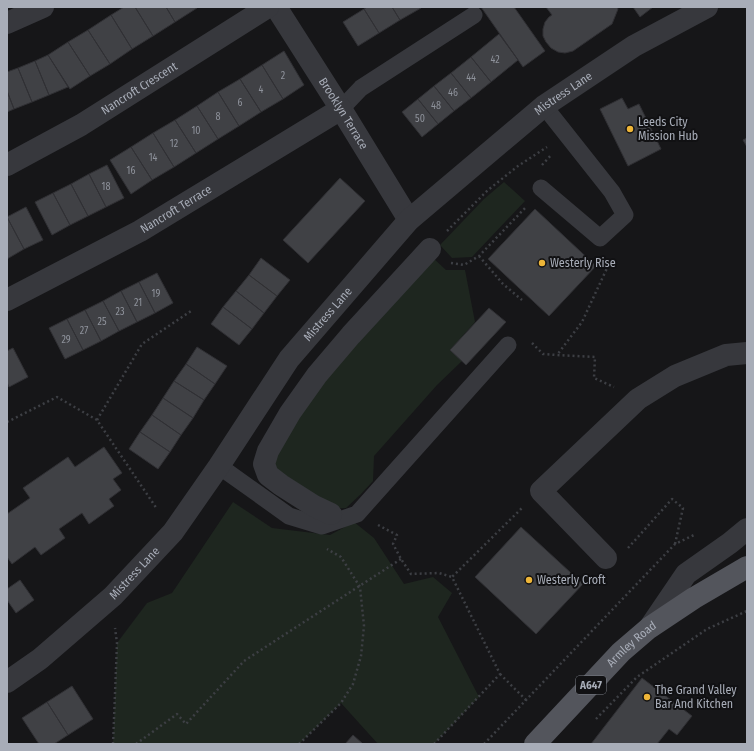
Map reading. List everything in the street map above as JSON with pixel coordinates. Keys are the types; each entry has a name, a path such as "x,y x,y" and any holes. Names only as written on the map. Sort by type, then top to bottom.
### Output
{"main road":[{"name":"Armley Road","path":"535,744 621,652 649,628 694,598 747,567"}],"street":[{"name":"Nancroft Crescent","path":"7,165 81,125 268,7"},
{"name":"Brooklyn Terrace","path":"276,7 409,220"},
{"name":"Mistress Lane","path":"8,677 40,659 113,596 173,532 219,466 289,359 409,220 544,106 634,46 707,7"},
{"path":"7,22 39,8"},
{"name":"Nancroft Terrace","path":"7,300 140,231 341,109"},
{"path":"331,514 314,506 268,475 264,464 268,451 290,413 317,375 351,335 430,249"},
{"path":"606,558 541,491 638,399 675,376 726,355 747,352"},
{"path":"649,628 686,574 747,530"}],"lane":[{"path":"341,109 361,88 474,15"},
{"path":"541,188 600,238 625,215 612,192 544,106"},
{"path":"219,466 289,516 322,526 358,514 508,344"}],"path":[{"path":"530,202 479,256 464,265 452,264 430,249 488,190 518,166 549,146"},
{"path":"541,166 557,150"},
{"path":"479,256 503,284 522,300"},
{"path":"557,356 582,322 604,276"},
{"path":"97,420 142,344 191,311"},
{"path":"532,343 543,354 595,357 594,378"},
{"path":"7,422 57,397 97,420 173,532"},
{"path":"452,577 541,491"},
{"path":"606,558 628,548 672,499 684,508 675,544"},
{"path":"358,514 397,535 393,544 401,560 411,574 439,573 452,577 500,674 526,700"},
{"path":"484,744 675,544 700,532"},
{"path":"299,744 341,703 353,684 360,656 364,626 360,587 341,558 326,548"},
{"path":"136,744 176,714 186,724 244,661 401,560"},
{"path":"113,596 117,643 113,744"},
{"path":"594,722 637,677 707,629 747,611"},
{"path":"434,744 500,674"}],"shaded area":[{"path":"504,182 525,201 472,257 452,258 440,245 484,199"},
{"path":"431,256 446,270 465,270 475,322 450,350 462,361 437,385 374,456 373,481 346,508 328,509 284,483 271,456 302,404"},
{"path":"233,502 272,528 330,535 354,522 374,538 404,584 433,577 452,593 438,617 479,697 434,744 378,744 341,703 299,744 113,744 117,643 147,603 172,593"}],"building":[{"path":"124,7 135,7 153,36 132,49 111,15"},
{"path":"135,7 166,7 175,22 153,36"},
{"path":"166,7 196,7 197,8 175,22"},
{"path":"367,7 392,7 400,20 379,33 364,9"},
{"path":"392,7 421,7 421,8 400,20"},
{"path":"481,7 514,7 545,51 523,67"},
{"path":"546,7 617,7 618,9 612,24 573,51 565,53 558,52 551,48 543,36 545,22 552,15"},
{"path":"633,7 653,7 640,17"},
{"path":"364,9 379,33 358,46 343,22"},
{"path":"111,15 132,49 110,64 88,30"},
{"path":"88,30 110,64 90,76 68,42"},
{"path":"499,34 518,60 491,82 471,57"},
{"path":"68,42 90,76 70,89 48,55"},
{"path":"284,51 304,85 283,99 262,65"},
{"path":"48,55 68,87 49,95 35,61"},
{"path":"471,57 491,82 471,98 451,73"},
{"path":"35,61 49,95 32,102 18,68"},
{"path":"262,65 283,99 261,112 240,79"},
{"path":"18,68 32,102 14,109 7,91 7,72"},
{"path":"451,73 471,98 454,111 434,86"},
{"path":"240,79 261,112 239,126 218,92"},
{"path":"434,86 454,111 438,124 418,99"},
{"path":"7,91 14,109 7,112"},
{"path":"218,92 239,126 218,139 197,106"},
{"name":"Leeds City Mission Hub","path":"622,98 628,109 639,104 661,149 628,166 600,109"},
{"path":"418,99 438,124 422,137 402,112"},
{"path":"197,106 218,139 196,153 175,120"},
{"path":"175,120 196,153 174,167 153,133"},
{"path":"153,133 174,167 152,180 131,147"},
{"path":"747,138 747,147 743,140"},
{"path":"131,147 152,180 131,194 110,160"},
{"path":"107,165 124,198 106,207 89,174"},
{"path":"89,174 106,207 88,216 71,184"},
{"path":"340,178 365,201 308,263 283,240"},
{"path":"71,184 88,216 70,225 53,193"},
{"path":"53,193 70,225 52,235 35,202"},
{"path":"26,207 43,240 24,249 7,217"},
{"name":"Westerly Rise","path":"535,209 596,266 549,316 488,259"},
{"path":"7,217 24,249 7,259"},
{"path":"261,258 290,280 277,296 249,275"},
{"path":"157,273 173,303 155,313 139,282"},
{"path":"249,275 277,296 264,313 236,291"},
{"path":"139,282 155,313 137,322 121,291"},
{"path":"121,291 137,322 119,331 103,301"},
{"path":"236,291 264,313 252,329 223,307"},
{"path":"103,301 119,331 101,341 85,310"},
{"path":"223,307 252,329 239,345 211,324"},
{"path":"489,308 506,322 466,365 450,350"},
{"path":"85,310 101,341 83,350 67,319"},
{"path":"67,319 83,350 65,359 49,328"},
{"path":"197,347 227,366 215,384 186,364"},
{"path":"13,348 28,377 9,387 7,382 7,351"},
{"path":"186,364 215,384 204,400 174,381"},
{"path":"174,381 204,400 193,418 163,398"},
{"path":"163,398 193,418 181,435 152,415"},
{"path":"152,415 181,435 170,452 140,432"},
{"path":"140,432 170,452 158,469 129,449"},
{"path":"104,447 122,473 113,479 121,490 109,499 114,506 89,524 82,513 59,529 65,538 41,555 35,547 12,564 7,557 7,514 30,498 23,488 68,457 75,467"},
{"name":"Westerly Croft","path":"521,527 583,584 536,634 475,577"},
{"path":"20,580 34,600 16,613 7,600 7,589"},
{"name":"The Grand Valley Bar And Kitchen","path":"642,678 692,716 677,735 669,729 657,744 591,744"},
{"path":"72,686 93,719 68,735 47,702"},
{"path":"47,702 68,735 54,744 39,744 22,718"},
{"path":"353,735 363,744 345,744"}],"place":[{"name":"Leeds City Mission Hub","path":"630,129"},
{"name":"Westerly Rise","path":"542,263"},
{"name":"Westerly Croft","path":"529,580"},
{"name":"The Grand Valley Bar And Kitchen","path":"647,697"}]}
